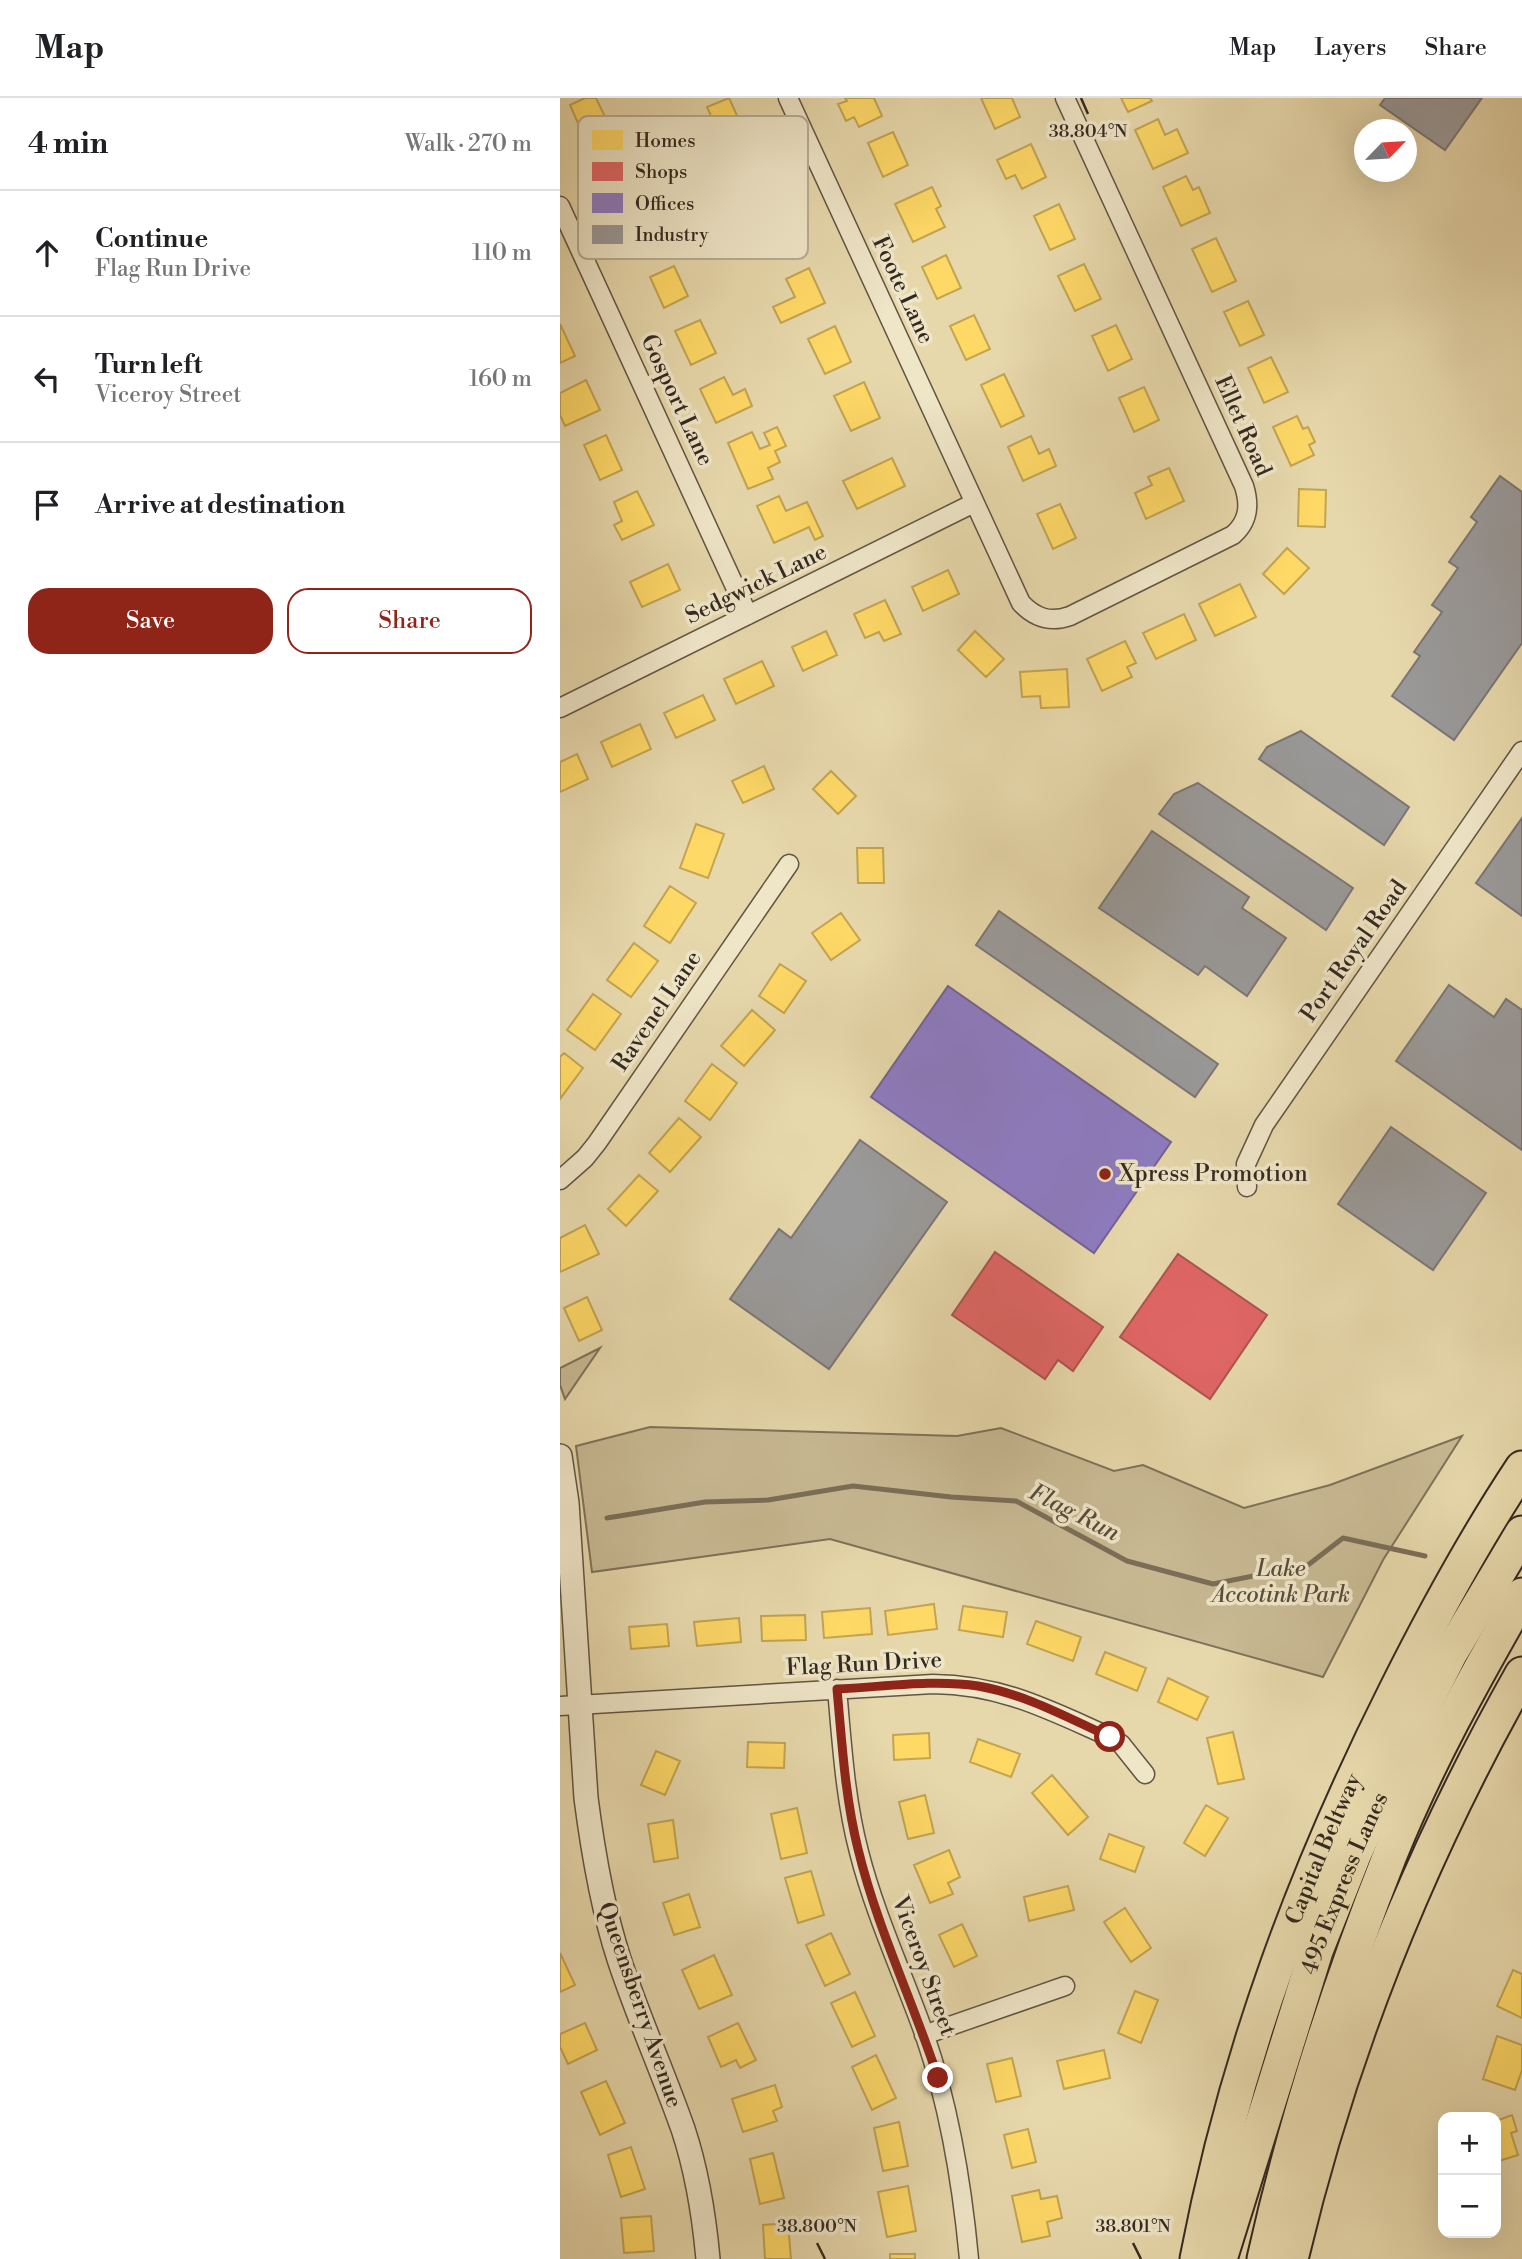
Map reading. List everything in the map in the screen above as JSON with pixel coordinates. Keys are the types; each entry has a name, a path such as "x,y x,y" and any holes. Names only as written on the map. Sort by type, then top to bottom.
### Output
{"highway":[{"name":"Capital Beltway","path":"1197,2259 1246,2058 1296,1910 1342,1802 1412,1659 1460,1569 1522,1468"},
{"name":"495 Express Lanes","path":"1220,2259 1316,1951 1354,1855 1400,1753 1450,1654 1522,1533"},
{"name":"495 Express Lanes","path":"1264,2259 1301,2112 1391,1854 1433,1760 1522,1595"},
{"path":"1292,2259 1330,2115 1370,2000 1438,1838 1497,1717 1522,1674"}],"street":[{"name":"Foote Lane","path":"788,98 796,116"},
{"name":"Ellet Road","path":"974,503 1021,604 1030,612 1049,620 1070,616 1233,535 1239,529 1249,508 1244,486 1065,98"},
{"name":"Foote Lane","path":"808,142 974,503"},
{"name":"Gosport Lane","path":"560,206 578,245"},
{"name":"Gosport Lane","path":"584,259 748,615"},
{"name":"Sedgwick Lane","path":"560,708 974,503"},
{"name":"Port Royal Road","path":"1247,1187 1246,1164 1264,1125 1522,751"},
{"name":"Ravenel Lane","path":"560,1180 585,1158 597,1143 789,864"},
{"name":"Queensberry Avenue","path":"560,1456 567,1503 570,1705 603,1901 636,2010 683,2130 705,2223 708,2259"},
{"name":"Flag Run Drive","path":"570,1705 961,1684 1021,1698 1110,1737 1121,1744 1145,1774"},
{"name":"Viceroy Street","path":"837,1689 847,1796 858,1850 874,1906 924,2035 941,2088 954,2143 969,2259"},
{"path":"924,2035 1065,1986"}],"green space":[{"path":"600,1348 565,1399 560,1385 560,1368"},
{"name":"Lake Accotink Park","path":"650,1427 957,1436 1001,1428 1114,1471 1143,1465 1244,1508 1330,1485 1462,1436 1383,1560 1323,1677 830,1539 592,1572 576,1446"}],"building: Homes":[{"path":"585,98 596,98 605,116 578,116 578,123 570,105"},
{"path":"729,98 737,116 711,116 707,107"},
{"path":"845,98 874,98 882,116 859,127 854,117 846,121 838,104 847,101"},
{"path":"981,98 1012,98 1020,117 995,129"},
{"path":"1121,98 1150,98 1152,101 1128,112"},
{"path":"1158,119 1165,135 1177,129 1188,153 1153,169 1135,130"},
{"path":"893,132 908,165 883,177 868,143"},
{"path":"1031,144 1046,177 1022,189 1015,175 1006,179 997,160"},
{"path":"1186,176 1193,190 1199,187 1210,213 1181,226 1163,187"},
{"path":"932,187 941,206 936,209 945,227 913,242 895,204"},
{"path":"1059,204 1075,239 1050,250 1034,216"},
{"path":"1216,238 1236,281 1212,292 1192,249"},
{"path":"946,255 961,288 937,299 922,267"},
{"path":"1084,264 1101,299 1075,311 1058,276"},
{"path":"674,266 688,296 664,308 650,277"},
{"path":"809,268 825,303 781,323 773,307 795,297 786,279"},
{"path":"1248,301 1264,335 1240,346 1224,312"},
{"path":"974,315 990,349 966,360 950,326"},
{"path":"700,320 716,353 691,365 675,331"},
{"path":"560,324 575,356 560,363"},
{"path":"1116,325 1132,359 1108,371 1092,336"},
{"path":"835,326 851,362 825,374 808,339"},
{"path":"1271,357 1288,392 1264,403 1248,368"},
{"path":"1004,374 1024,416 1001,427 981,385"},
{"path":"724,377 733,395 745,389 752,406 716,423 700,389"},
{"path":"586,380 600,410 565,426 560,415 560,393"},
{"path":"864,382 880,418 851,431 834,396"},
{"path":"1144,387 1159,420 1134,432 1119,398"},
{"path":"1297,416 1303,429 1308,427 1315,442 1309,445 1314,455 1291,466 1273,427"},
{"path":"777,427 786,446 775,451 780,462 768,468 773,479 748,489 728,443 752,432 760,449 770,445 764,433"},
{"path":"606,435 622,470 600,480 584,445"},
{"path":"1031,436 1039,454 1049,449 1056,466 1023,481 1008,447"},
{"path":"892,458 905,486 857,509 843,481"},
{"path":"1169,468 1184,501 1146,519 1135,493 1152,485 1148,477"},
{"path":"1299,489 1326,490 1325,527 1298,526"},
{"path":"637,491 654,525 622,540 614,525 622,521 614,502"},
{"path":"779,496 786,511 807,502 823,536 815,540 809,527 774,543 757,506"},
{"path":"1060,504 1076,538 1053,549 1037,514"},
{"path":"1287,548 1309,568 1284,594 1263,574"},
{"path":"668,564 680,590 642,607 630,582"},
{"path":"948,570 959,594 923,611 912,587"},
{"path":"1240,584 1256,617 1215,636 1199,604"},
{"path":"885,600 901,634 884,641 879,632 865,638 854,614"},
{"path":"1184,614 1196,640 1156,659 1143,633"},
{"path":"826,631 837,655 803,671 792,647"},
{"path":"975,631 1004,659 986,677 958,650"},
{"path":"1125,641 1136,663 1127,667 1132,677 1102,691 1087,659"},
{"path":"762,661 774,686 736,704 724,679"},
{"path":"1067,669 1069,707 1041,708 1040,696 1022,697 1020,672"},
{"path":"703,695 715,720 676,738 664,713"},
{"path":"640,724 651,749 612,767 601,742"},
{"path":"577,754 588,779 560,792 560,762"},
{"path":"764,766 774,789 743,803 732,781"},
{"path":"831,771 856,796 838,814 813,789"},
{"path":"696,824 724,834 708,878 680,868"},
{"path":"857,848 883,848 884,883 858,883"},
{"path":"670,886 696,903 670,943 644,926"},
{"path":"841,913 860,940 831,960 812,933"},
{"path":"634,943 658,961 631,997 607,980"},
{"path":"780,964 806,981 784,1013 759,996"},
{"path":"593,994 621,1014 595,1050 567,1030"},
{"path":"752,1010 775,1030 744,1066 721,1046"},
{"path":"564,1053 583,1068 560,1099 560,1057"},
{"path":"712,1064 737,1083 710,1120 685,1101"},
{"path":"679,1118 701,1137 670,1172 649,1153"},
{"path":"639,1175 658,1191 626,1226 608,1209"},
{"path":"585,1225 599,1254 560,1272 560,1238"},
{"path":"587,1297 602,1330 579,1341 564,1308"},
{"path":"934,1604 937,1629 888,1635 885,1611"},
{"path":"963,1606 1007,1612 1003,1637 959,1630"},
{"path":"870,1608 872,1634 824,1638 822,1612"},
{"path":"805,1615 806,1640 762,1641 761,1616"},
{"path":"739,1618 741,1642 697,1646 694,1622"},
{"path":"1036,1621 1081,1637 1073,1661 1027,1644"},
{"path":"667,1624 669,1646 631,1649 629,1627"},
{"path":"1105,1652 1146,1668 1137,1691 1096,1674"},
{"path":"1168,1678 1208,1697 1197,1720 1158,1702"},
{"path":"1233,1732 1244,1779 1218,1784 1207,1738"},
{"path":"929,1733 930,1758 894,1760 893,1735"},
{"path":"978,1739 1020,1754 1011,1777 970,1762"},
{"path":"748,1742 785,1743 784,1768 747,1767"},
{"path":"656,1751 680,1761 665,1795 641,1785"},
{"path":"1052,1775 1088,1817 1068,1835 1032,1793"},
{"path":"925,1795 934,1833 908,1839 899,1802"},
{"path":"1206,1805 1228,1818 1205,1856 1184,1843"},
{"path":"797,1808 807,1853 781,1859 771,1814"},
{"path":"673,1820 678,1858 654,1862 648,1824"},
{"path":"1109,1834 1144,1847 1135,1872 1100,1859"},
{"path":"949,1850 960,1877 948,1883 953,1894 930,1903 914,1865"},
{"path":"811,1871 824,1915 798,1923 785,1878"},
{"path":"1068,1886 1074,1910 1029,1921 1024,1897"},
{"path":"689,1894 700,1927 674,1935 663,1903"},
{"path":"1125,1908 1151,1948 1131,1962 1104,1922"},
{"path":"962,1924 977,1956 954,1967 939,1935"},
{"path":"831,1933 850,1974 825,1986 806,1945"},
{"path":"560,1953 575,1985 560,1992"},
{"path":"714,1955 732,1995 699,2009 682,1970"},
{"path":"1513,1970 1522,1974 1522,2018 1497,2006"},
{"path":"1135,1991 1158,2000 1141,2043 1118,2033"},
{"path":"855,1992 875,2036 852,2047 831,2003"},
{"path":"585,2023 597,2050 568,2064 560,2047 560,2034"},
{"path":"738,2023 756,2060 740,2068 736,2060 721,2067 708,2037"},
{"path":"1497,2036 1522,2045 1522,2070 1515,2090 1483,2079"},
{"path":"1104,2050 1110,2078 1064,2089 1057,2061"},
{"path":"876,2055 896,2098 872,2110 852,2067"},
{"path":"1012,2058 1021,2096 996,2102 987,2064"},
{"path":"606,2081 625,2123 600,2135 581,2092"},
{"path":"775,2085 782,2107 773,2111 777,2121 743,2132 732,2099"},
{"path":"1512,2115 1517,2131 1511,2133 1518,2155 1501,2160 1501,2119"},
{"path":"899,2122 908,2166 883,2171 874,2128"},
{"path":"1028,2129 1036,2162 1012,2168 1004,2135"},
{"path":"631,2147 645,2189 621,2197 608,2155"},
{"path":"773,2153 784,2198 760,2204 750,2159"},
{"path":"908,2186 916,2231 887,2237 878,2192"},
{"path":"1039,2190 1041,2199 1057,2196 1062,2218 1047,2222 1050,2236 1022,2242 1012,2196"},
{"path":"651,2216 654,2251 624,2253 621,2218"},
{"path":"788,2223 791,2259 765,2259 763,2225"},
{"path":"890,2254 915,2254 915,2259 890,2259"}],"building: Shops":[{"path":"995,1252 1103,1327 1073,1371 1058,1360 1045,1379 952,1315"},
{"path":"1178,1254 1267,1315 1210,1399 1120,1337"}],"building: Offices":[{"path":"948,986 1171,1142 1094,1253 871,1097"}],"building: Industry":[{"path":"1385,98 1482,98 1445,150 1417,131 1417,119 1400,119 1380,105"},
{"path":"1500,476 1522,492 1522,643 1454,740 1392,696 1420,656 1414,652 1442,612 1432,605 1458,568 1449,562 1477,522 1471,517"},
{"path":"1301,731 1409,807 1384,845 1259,759 1267,747"},
{"path":"1198,783 1353,888 1326,930 1159,814 1174,794"},
{"path":"1522,818 1522,916 1476,883"},
{"path":"1152,831 1249,897 1242,908 1286,938 1247,996 1205,966 1198,975 1099,908"},
{"path":"999,911 1218,1064 1195,1097 976,945"},
{"path":"1449,985 1494,1017 1506,999 1522,1010 1522,1150 1396,1061"},
{"path":"1391,1127 1486,1193 1433,1270 1338,1204"},
{"path":"860,1140 947,1202 829,1369 730,1299 779,1229 791,1238"}],"waterway":[{"name":"Flag Run","path":"607,1518 705,1502 768,1500 853,1486 1016,1501 1127,1561 1213,1584 1308,1565 1343,1538 1425,1556"}],"place":[{"name":"Xpress Promotion","path":"1105,1174"}],"route":[{"path":"938,2078 874,1906 858,1850 847,1796 837,1689 933,1684 978,1686 1021,1698 1110,1737"}]}
